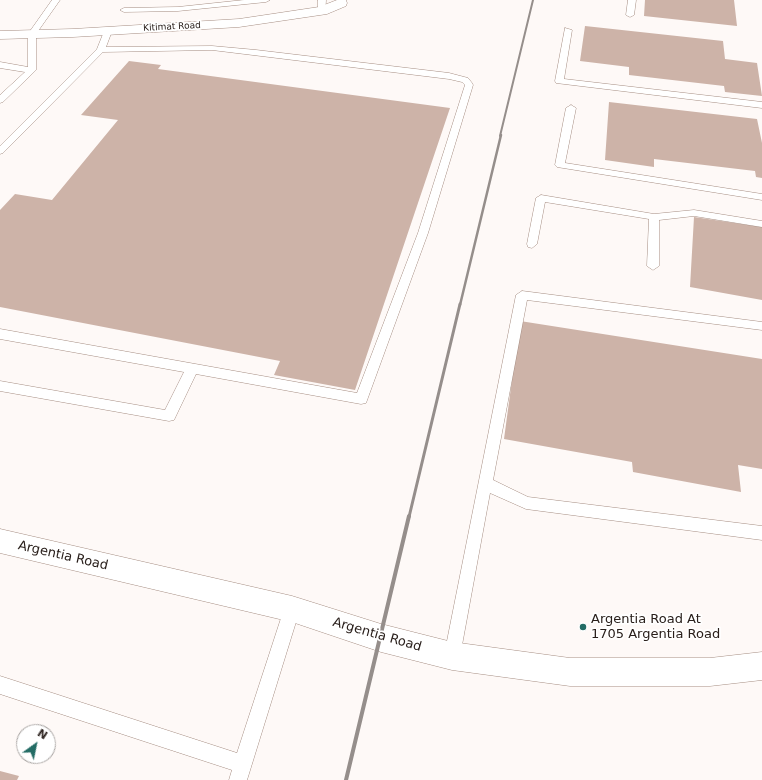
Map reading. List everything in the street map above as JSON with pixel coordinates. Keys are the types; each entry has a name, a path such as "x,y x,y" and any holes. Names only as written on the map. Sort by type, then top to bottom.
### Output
{"street":[{"name":"Kitimat Road","path":"0,35 239,23 341,3"},
{"name":"Argentia Road","path":"0,541 292,610 381,638 452,656 570,672 710,672 762,666"}],"lane":[{"path":"0,100 32,70 32,34 56,0"},
{"path":"124,10 178,9 266,0"},
{"path":"630,15 632,0"},
{"path":"0,151 101,50 108,30"},
{"path":"568,30 559,81 762,105"},
{"path":"0,334 361,399 423,233 469,85 465,80 449,76 249,51 212,48 101,50"},
{"path":"0,66 32,70"},
{"path":"571,108 560,165 762,197"},
{"path":"532,244 541,198 654,217 694,213 762,224"},
{"path":"653,266 654,217"},
{"path":"452,656 522,295 666,315 762,326"},
{"path":"0,386 169,416 192,369"},
{"path":"485,483 526,503 762,533"},
{"path":"0,685 241,772 292,610"}],"building":[{"path":"645,0 734,0 737,26 644,16"},
{"path":"585,26 723,41 725,59 757,63 762,96 725,92 724,86 629,75 629,67 580,61"},
{"path":"129,61 161,65 158,69 450,108 355,390 274,375 280,361 0,307 0,210 15,194 52,200 118,120 81,115"},
{"path":"609,102 757,119 762,143 762,178 756,177 755,171 654,159 654,167 605,160"},
{"path":"694,217 762,227 762,300 690,287"},
{"path":"520,321 762,359 762,469 738,465 741,492 633,472 632,462 504,439"},
{"path":"0,771 19,776 17,780 0,780"}],"railway":[{"path":"500,136 533,0"},
{"path":"460,305 501,135"},
{"path":"409,517 460,304"},
{"path":"346,780 409,516"}],"place":[{"name":"Argentia Road At 1705 Argentia Road","path":"583,627"}]}
